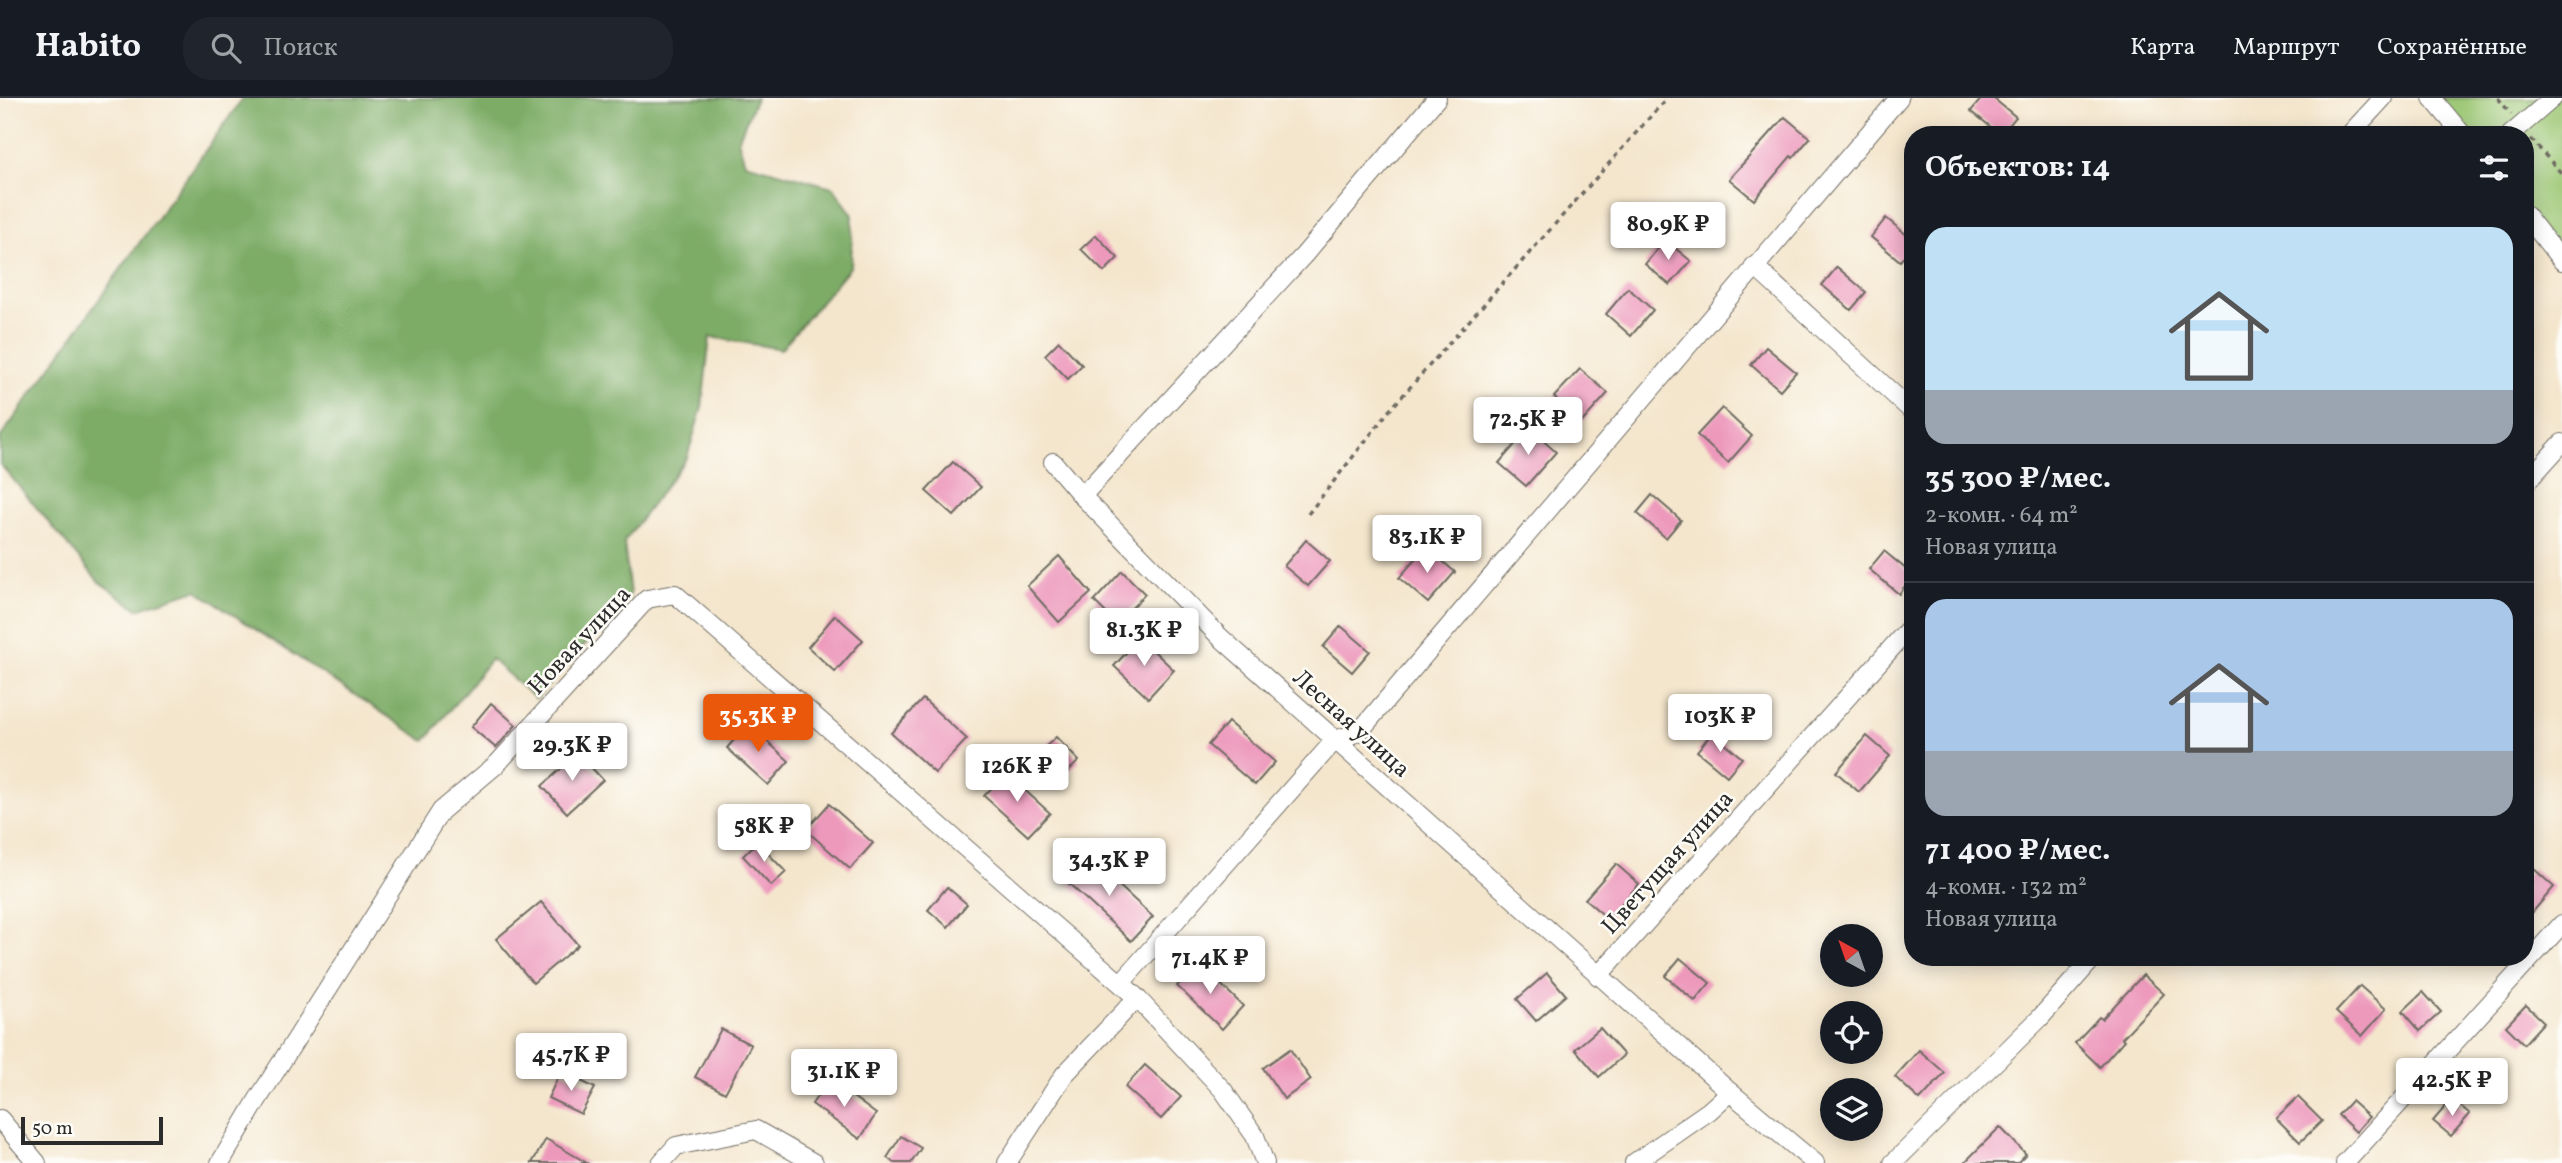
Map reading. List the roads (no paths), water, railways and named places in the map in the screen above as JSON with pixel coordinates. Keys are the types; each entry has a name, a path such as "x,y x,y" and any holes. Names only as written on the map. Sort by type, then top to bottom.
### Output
{"street":[{"path":"1082,496 1304,255 1437,98"},
{"path":"1265,1163 1255,1136 1223,1090 1121,984 1335,740 1359,732 1899,98"},
{"path":"2357,126 2383,98"},
{"path":"2432,98 2455,126"},
{"path":"2520,126 2553,98"},
{"path":"2534,225 2562,261"},
{"path":"1754,266 1904,404"},
{"path":"2534,474 2562,443"},
{"name":"Лесная улица","path":"1053,462 1082,496 1220,638 1598,976 1815,1163"},
{"name":"Новая улица","path":"220,1163 441,811 497,764 647,599 675,594 1121,984"},
{"name":"Цветущая улица","path":"1598,976 1904,634"},
{"path":"2534,955 2562,924"},
{"path":"1893,1163 2039,1018 2086,966"},
{"path":"2345,1163 2524,966"},
{"path":"1007,1163 1064,1075 1137,998"},
{"path":"1634,1163 1709,1111 1730,1092"},
{"path":"0,1119 37,1163"},
{"path":"662,1163 676,1146 757,1130 814,1163"}]}
